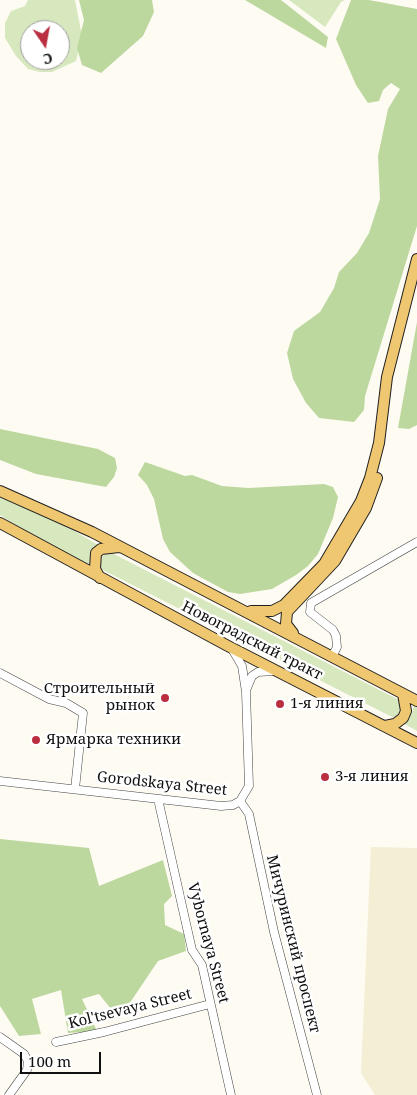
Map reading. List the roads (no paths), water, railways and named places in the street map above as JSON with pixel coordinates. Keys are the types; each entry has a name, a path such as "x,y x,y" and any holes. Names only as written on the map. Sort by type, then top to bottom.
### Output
{"main road":[{"path":"242,610 264,612 284,604 324,564 361,501 370,478 379,443 388,377 417,259"},
{"path":"297,638 286,624 287,612 335,561 366,508 375,483 385,444 393,380 417,282"},
{"path":"0,491 121,547 417,701"},
{"name":"Новоградский тракт","path":"0,523 277,672 417,743"},
{"path":"100,578 95,569 96,553 101,548 109,546 121,547"},
{"path":"385,726 395,724 403,718 406,711 403,694"}],"street":[{"path":"332,657 337,647 336,636 333,630 310,612 311,603 417,542"},
{"name":"Gorodskaya Street","path":"0,782 221,806 240,801 248,786 246,692 242,666 234,651 228,646"},
{"path":"246,692 252,676 267,670 277,672"},
{"path":"0,673 49,699 66,704 83,713 75,789"},
{"name":"Vybornaya Street","path":"158,798 192,950 202,965 231,1095"},
{"name":"Мичуринский проспект","path":"240,801 248,814 274,932 317,1095"},
{"name":"Kol'tsevaya Street","path":"56,1042 104,1032 210,1004"},
{"path":"0,1037 24,1054 28,1061 27,1070 9,1095"}],"place":[{"name":"Строительный рынок","path":"165,698"},
{"name":"1-я линия","path":"280,704"},
{"name":"Ярмарка техники","path":"36,740"},
{"name":"3-я линия","path":"325,777"}]}
